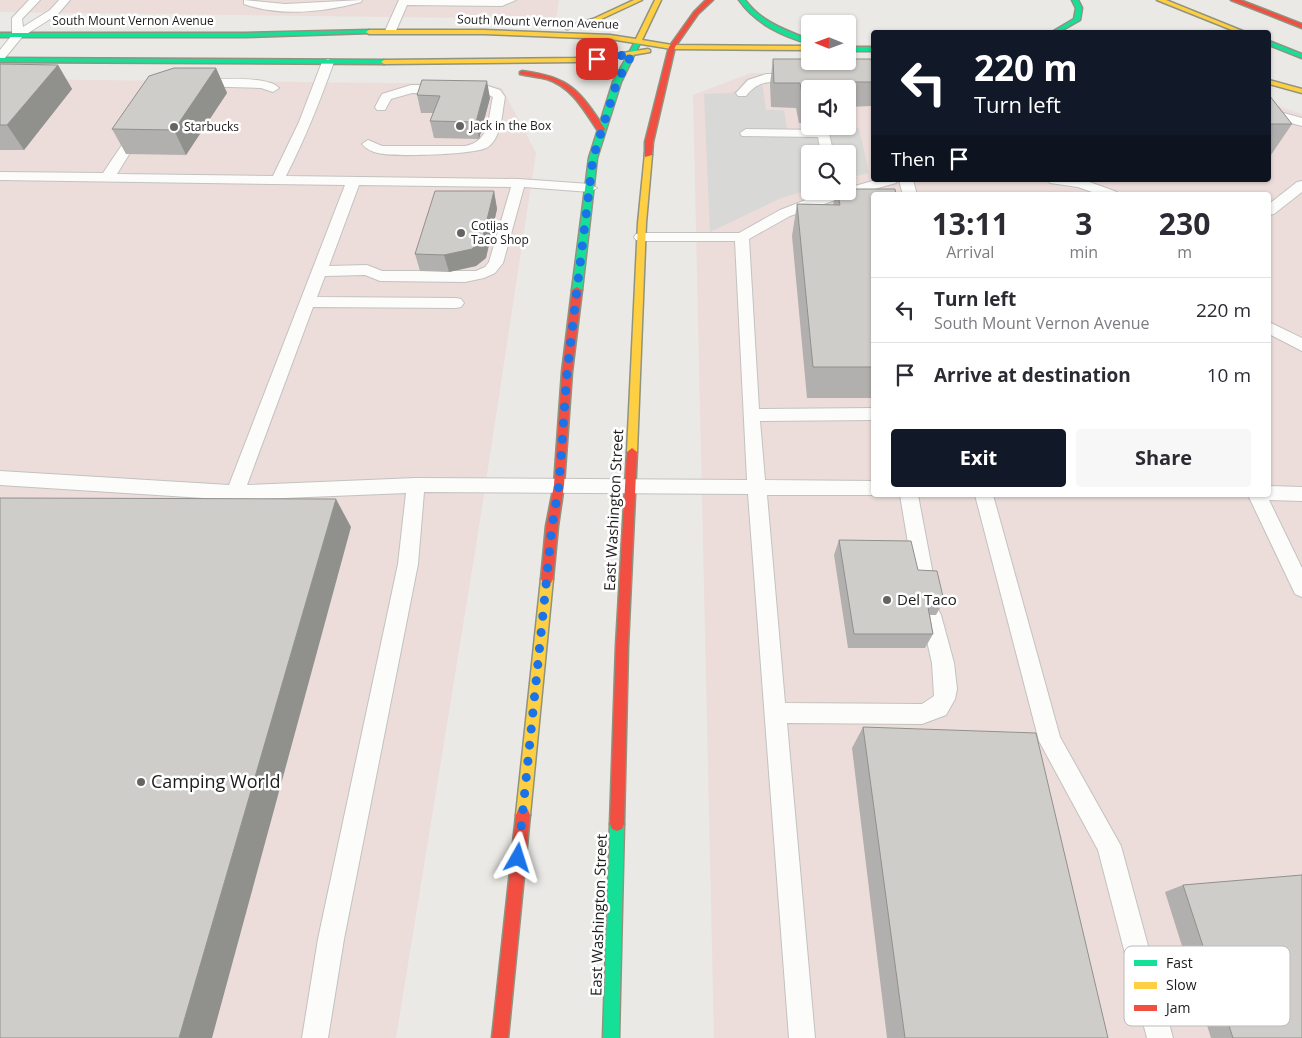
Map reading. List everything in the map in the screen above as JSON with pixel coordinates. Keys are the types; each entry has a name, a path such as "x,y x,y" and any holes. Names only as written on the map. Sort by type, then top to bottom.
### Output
{"main road":[{"path":"483,32 579,26 606,17 639,0"},
{"path":"500,1038 552,526 559,485 567,372 593,158 617,82 658,0"},
{"name":"East Washington Street","path":"611,1038 622,646 631,485 641,237 648,142 672,47 696,13 710,0"},
{"path":"742,0 750,12 764,22 801,38"},
{"path":"1059,30 1077,20 1079,8 1075,0"},
{"path":"1160,0 1237,30"},
{"path":"1234,0 1302,26"},
{"name":"South Mount Vernon Avenue","path":"0,35 245,35 391,31 483,32 610,37 672,47"},
{"path":"1271,44 1302,56"},
{"path":"0,58 328,62 575,60 632,54 672,47 801,48"},
{"path":"856,49 871,49"},
{"path":"387,61 428,71 494,72"},
{"path":"514,73 550,76 565,82 580,97 601,129"},
{"path":"1271,83 1302,91"}],"lane":[{"path":"18,35 18,18 35,0"},
{"path":"0,58 18,35 54,12 64,0"},
{"path":"250,0 248,2 254,6 273,7 344,5 357,0"},
{"path":"391,31 403,1 502,3 510,0"},
{"path":"276,181 294,148 328,62"},
{"path":"742,93 746,86 758,78 803,78"},
{"path":"184,83 262,84 273,88"},
{"path":"368,144 380,150 464,150 478,147 485,144 489,138 499,97 496,93 488,90 411,89 386,97 381,107"},
{"path":"1271,114 1302,122"},
{"path":"107,178 147,116"},
{"path":"746,133 824,133 826,145"},
{"path":"0,176 519,184 590,188"},
{"path":"234,493 354,182"},
{"path":"856,188 883,182"},
{"path":"1068,182 1103,192"},
{"path":"319,271 367,270 380,276 465,277 479,275 490,270 496,263 519,184"},
{"path":"1271,210 1302,185"},
{"path":"641,237 742,237 785,213 818,200"},
{"path":"742,237 756,487 802,1038"},
{"path":"307,302 456,303"},
{"path":"1271,328 1302,345"},
{"path":"751,415 871,414"},
{"path":"0,478 234,493 416,485 871,488"},
{"path":"315,1038 331,939 408,564 416,485"},
{"path":"1271,493 1302,494"},
{"path":"909,497 925,585"},
{"path":"985,497 1050,741 1109,846 1136,946"},
{"path":"1258,497 1302,588"},
{"path":"776,713 922,714 941,706 946,696 947,684 931,615"}],"shaded area":[{"path":"0,0 559,0 556,19 0,12"},
{"path":"751,73 871,75 871,182 1271,182 1271,104 1302,114 1302,1038 714,1038 693,95"},
{"path":"761,75 766,110 784,110 787,129 801,129 801,135 856,135 856,128 859,128 869,173 856,176 856,145 801,145 801,192 779,199 710,232 704,94 731,93 738,89 746,79"},
{"path":"0,79 486,84 502,88 536,153 479,527 396,1038 0,1038"}],"building":[{"path":"773,59 801,59 801,70 856,70 856,59 871,59 871,82 856,82 856,80 801,80 801,88 800,83 774,83"},
{"path":"0,64 58,65 7,125 0,125"},
{"path":"174,68 216,68 174,130 112,129 149,76"},
{"path":"422,80 487,81 476,122 430,121 440,96 417,95"},
{"path":"1271,98 1292,124 1271,124"},
{"path":"856,189 895,189 896,192 871,192 871,367 813,367 797,204 840,205 839,200 856,200"},
{"name":"Cotijas Taco Shop","path":"435,191 494,191 482,240 472,249 444,255 415,254"},
{"name":"Camping World","path":"0,498 336,499 179,1038 0,1038"},
{"name":"Del Taco","path":"839,540 911,541 918,570 937,571 944,601 927,602 933,634 854,634"},
{"path":"863,727 1036,733 1108,1038 905,1038"},
{"path":"1302,875 1302,1038 1233,1038 1229,1026 1290,1026 1290,946 1203,946 1183,885"}],"traffic: fast":[{"path":"742,0 748,9 764,22 801,39"},
{"path":"1059,30 1077,20 1079,8 1075,0"},
{"path":"0,35 245,35 369,32"},
{"path":"577,290 593,158 617,82 638,41"},
{"path":"1271,44 1302,56"},
{"path":"856,49 871,49"},
{"path":"0,60 384,62"},
{"path":"611,1038 617,824"}],"traffic: slow":[{"path":"567,27 595,20 639,0"},
{"path":"638,41 658,0"},
{"path":"1160,0 1237,30"},
{"path":"369,32 483,32 610,37 672,47"},
{"path":"672,47 801,48"},
{"path":"384,62 575,60 597,59 648,51"},
{"path":"1271,83 1302,91"},
{"path":"632,452 642,223 648,155"},
{"path":"523,815 547,579"}],"traffic: jam":[{"path":"672,47 696,13 710,0"},
{"path":"1234,0 1302,26"},
{"path":"648,155 649,142 672,47"},
{"path":"522,73 551,78 570,89 585,105 601,129"},
{"path":"547,579 552,526 559,485 567,372 577,290"},
{"path":"617,824 622,646 632,452"},
{"path":"500,1038 523,815"}],"place":[{"name":"Jack in the Box","path":"460,126"},
{"name":"Starbucks","path":"174,127"},
{"name":"Cotijas Taco Shop","path":"461,233"},
{"name":"Del Taco","path":"887,600"},
{"name":"Camping World","path":"141,782"}],"route":[{"path":"518,858 552,526 559,485 567,372 593,158 617,82 632,54 597,59"}]}
